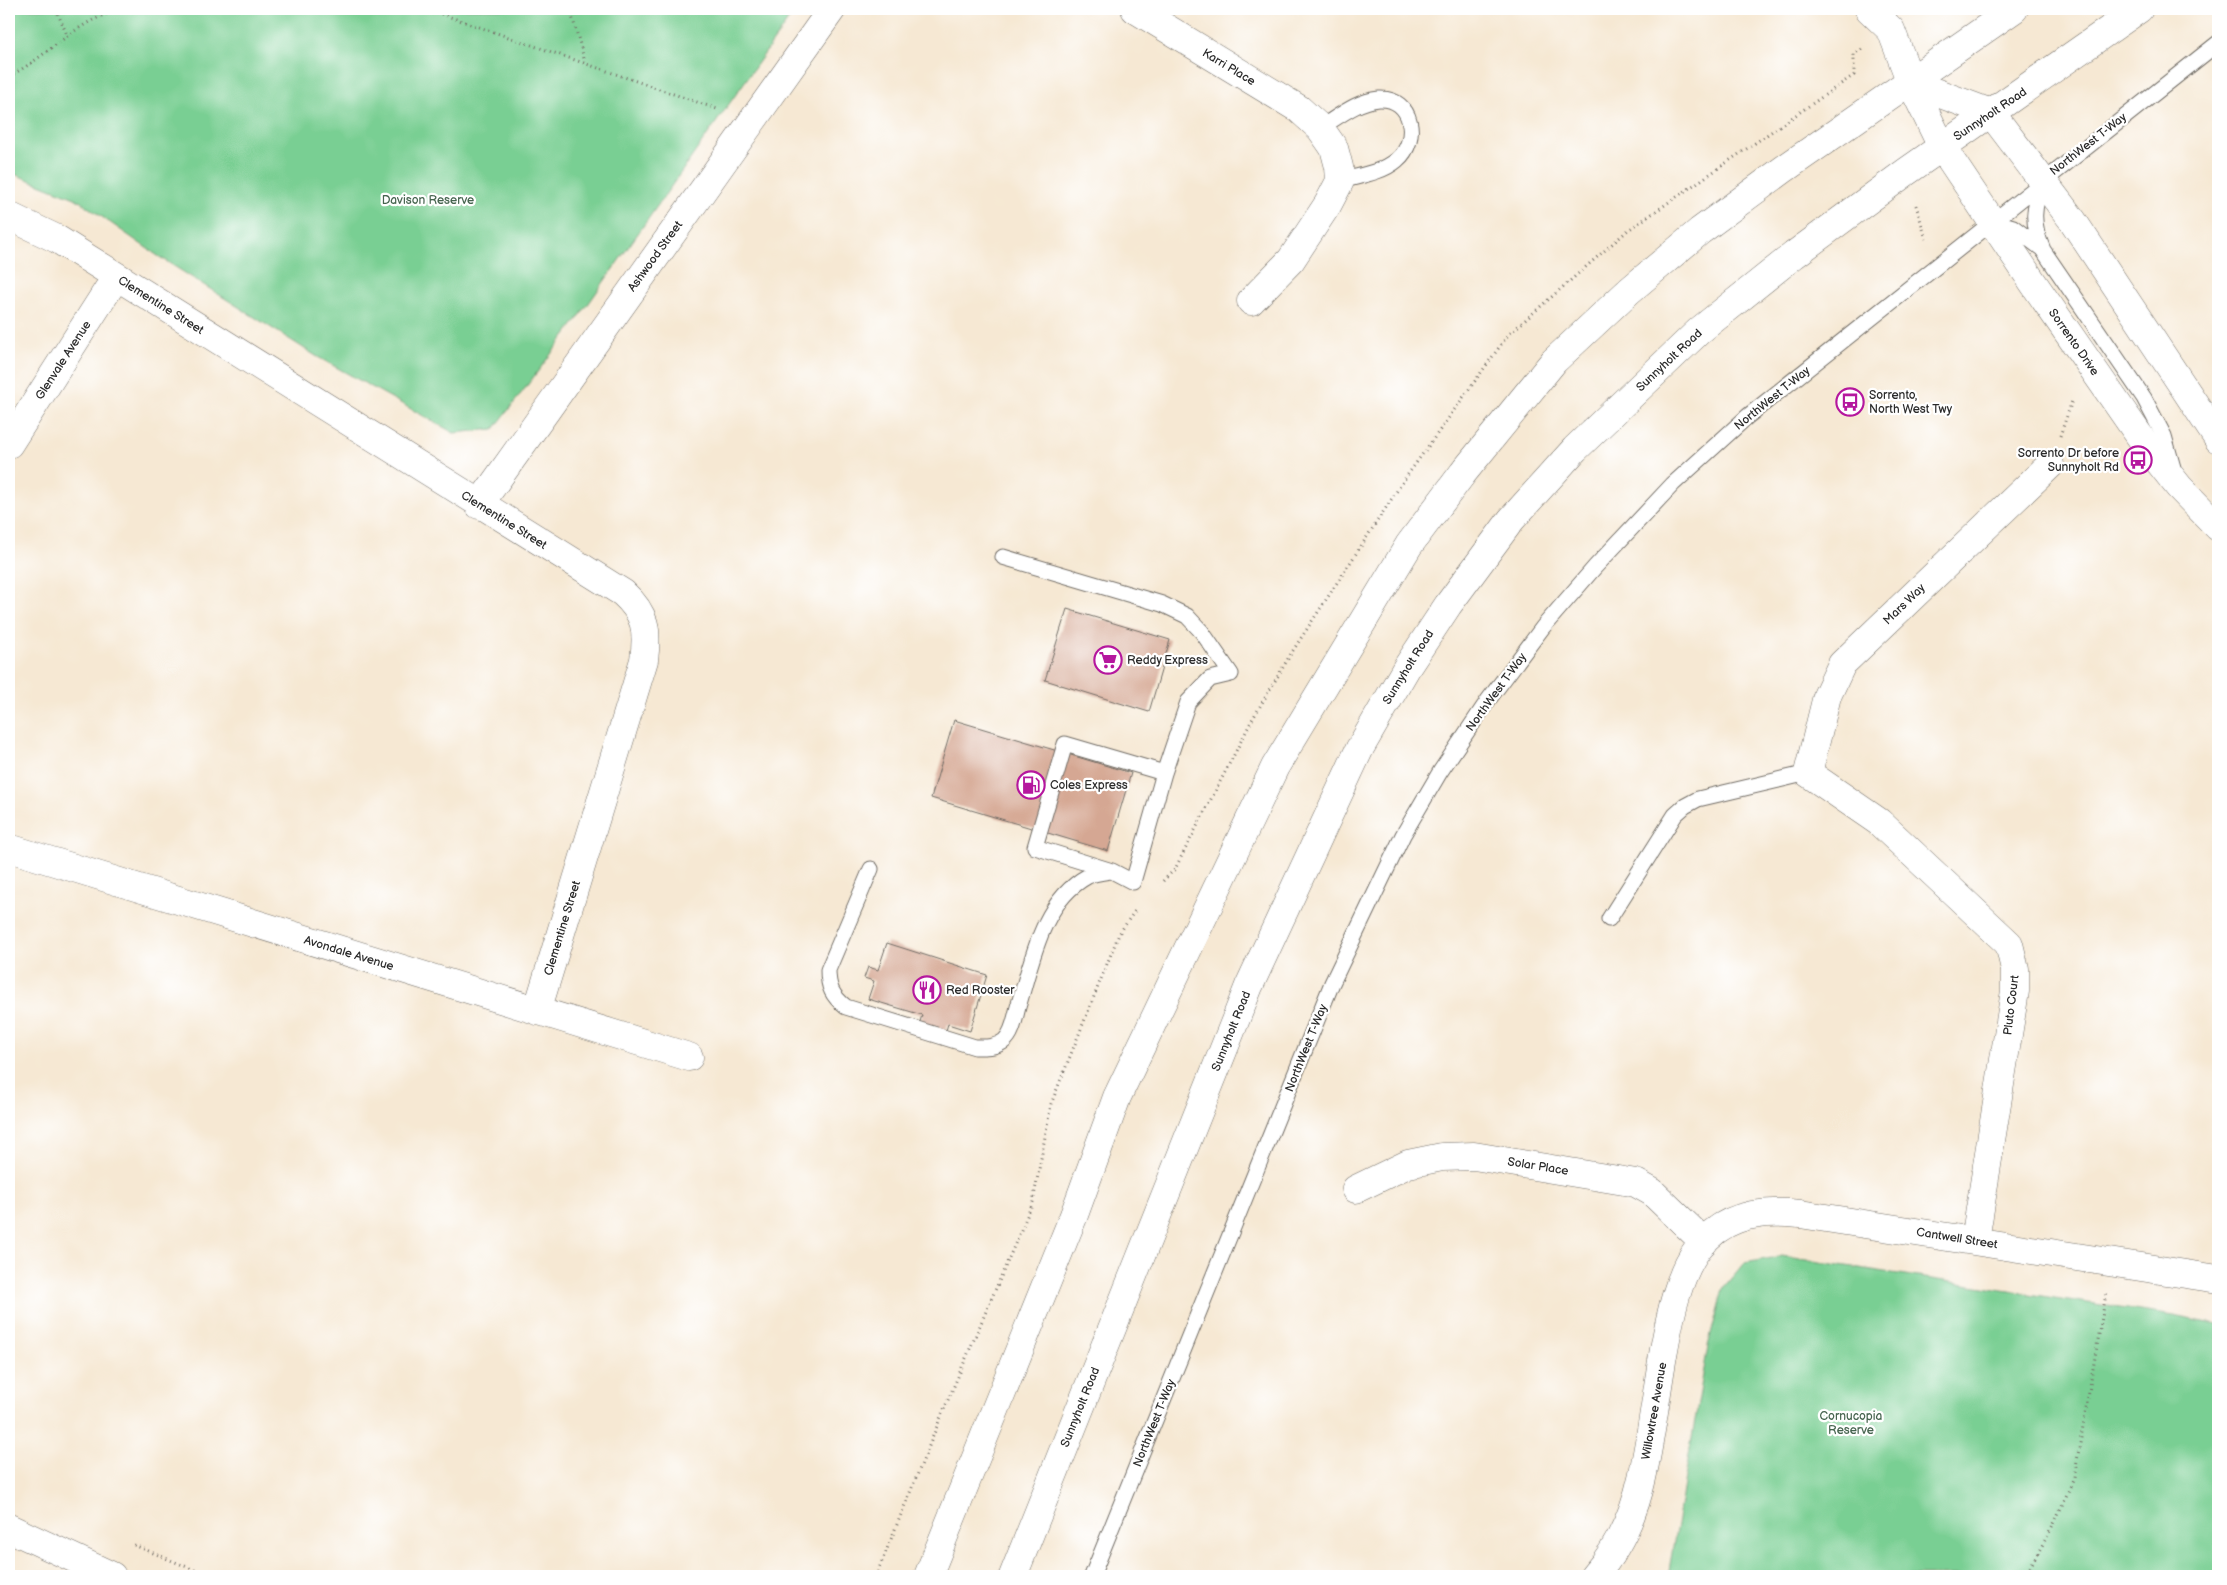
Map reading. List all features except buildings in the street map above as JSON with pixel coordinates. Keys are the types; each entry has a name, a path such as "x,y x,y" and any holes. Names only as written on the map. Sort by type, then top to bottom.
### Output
{"street":[{"name":"Ashwood Street","path":"479,505 832,9"},
{"name":"Karri Place","path":"1134,9 1299,110 1320,128 1334,148 1339,167 1340,181"},
{"name":"Sorrento Drive","path":"1869,9 1891,30 1911,83 1942,147 2148,448 2179,487 2218,527"},
{"path":"928,1576 1074,1215 1117,1097 1275,767 1409,545 1462,473 1554,361 1629,291 1700,231 1738,203 2014,9"},
{"name":"Sunnyholt Road","path":"1013,1576 1248,986 1360,748 1407,667 1448,605 1511,520 1595,429 1699,331 1794,255 1942,147 2139,9"},
{"path":"1911,83 1991,113 2078,229 2218,440"},
{"path":"1251,301 1291,260 1328,204 1340,181"},
{"name":"Clementine Street","path":"9,216 57,239 479,505 623,593 635,604 646,629 644,660 537,1011"},
{"name":"Glenvale Avenue","path":"9,444 116,276"},
{"name":"Mars Way","path":"1808,773 1827,696 1842,664 2050,465"},
{"name":"Pluto Court","path":"1808,773 1879,822 2009,944 2015,969 2015,991 1975,1240"},
{"name":"Avondale Avenue","path":"9,848 689,1057"},
{"name":"Solar Place","path":"1356,1189 1417,1162 1442,1157 1474,1156 1636,1183 1652,1192 1704,1242"},
{"name":"Cantwell Street","path":"1704,1242 1734,1218 1756,1213 1780,1212 1975,1240 2218,1279"},
{"name":"Willowtree Avenue","path":"1594,1576 1619,1541 1634,1507 1642,1479 1674,1296 1684,1270 1697,1249 1704,1242"},
{"path":"9,1528 112,1576"}],"lane":[{"name":"NorthWest T-Way","path":"1092,1576 1332,983 1403,835 1440,772 1489,699 1543,627 1595,567 1673,484 1748,416 2218,42"},
{"path":"1320,128 1366,102 1380,99 1395,102 1406,113 1411,137 1405,152 1396,162 1374,172 1340,181"},
{"path":"2043,180 2034,210 2035,231 2043,250 2144,398 2164,436 2179,487"},
{"path":"1993,222 2013,227 2043,250"},
{"path":"1003,558 1162,604 1187,616 1202,632 1232,674 1210,679 1188,702 1164,773 1133,882 1112,870 1035,847 1065,744 1164,773"},
{"path":"1609,919 1675,815 1685,806 1698,799 1808,773"},
{"path":"871,869 828,970 828,985 835,999 846,1007 974,1047 991,1048 1004,1041 1012,1030 1032,960 1046,921 1068,890 1090,875 1112,870"}],"path":[{"path":"56,9 67,35"},
{"path":"9,76 21,70 67,35 113,10 127,9"},
{"path":"430,9 714,107 750,123"},
{"path":"570,9 585,63"},
{"path":"1165,879 1175,869 1248,728 1292,652"},
{"path":"876,1576 939,1423 1034,1202 1050,1104 1119,934 1129,917"},
{"path":"2025,1576 2054,1526 2074,1478 2112,1262"},
{"path":"134,1545 209,1576"}],"green space":[{"name":"Davison Reserve","path":"9,9 796,9 577,320 494,429 454,433 316,356 158,256 75,198 9,172"},
{"name":"Cornucopia Reserve","path":"1781,1256 2173,1316 2218,1325 2218,1576 1668,1576 1708,1346 1723,1289 1745,1263"}],"place":[{"name":"Sorrento, North West Twy","path":"1850,402"},
{"name":"Sorrento Dr before Sunnyholt Rd","path":"2138,460"},
{"name":"Reddy Express","path":"1108,660"},
{"name":"Coles Express","path":"1031,785"},
{"name":"Red Rooster","path":"927,990"}]}
